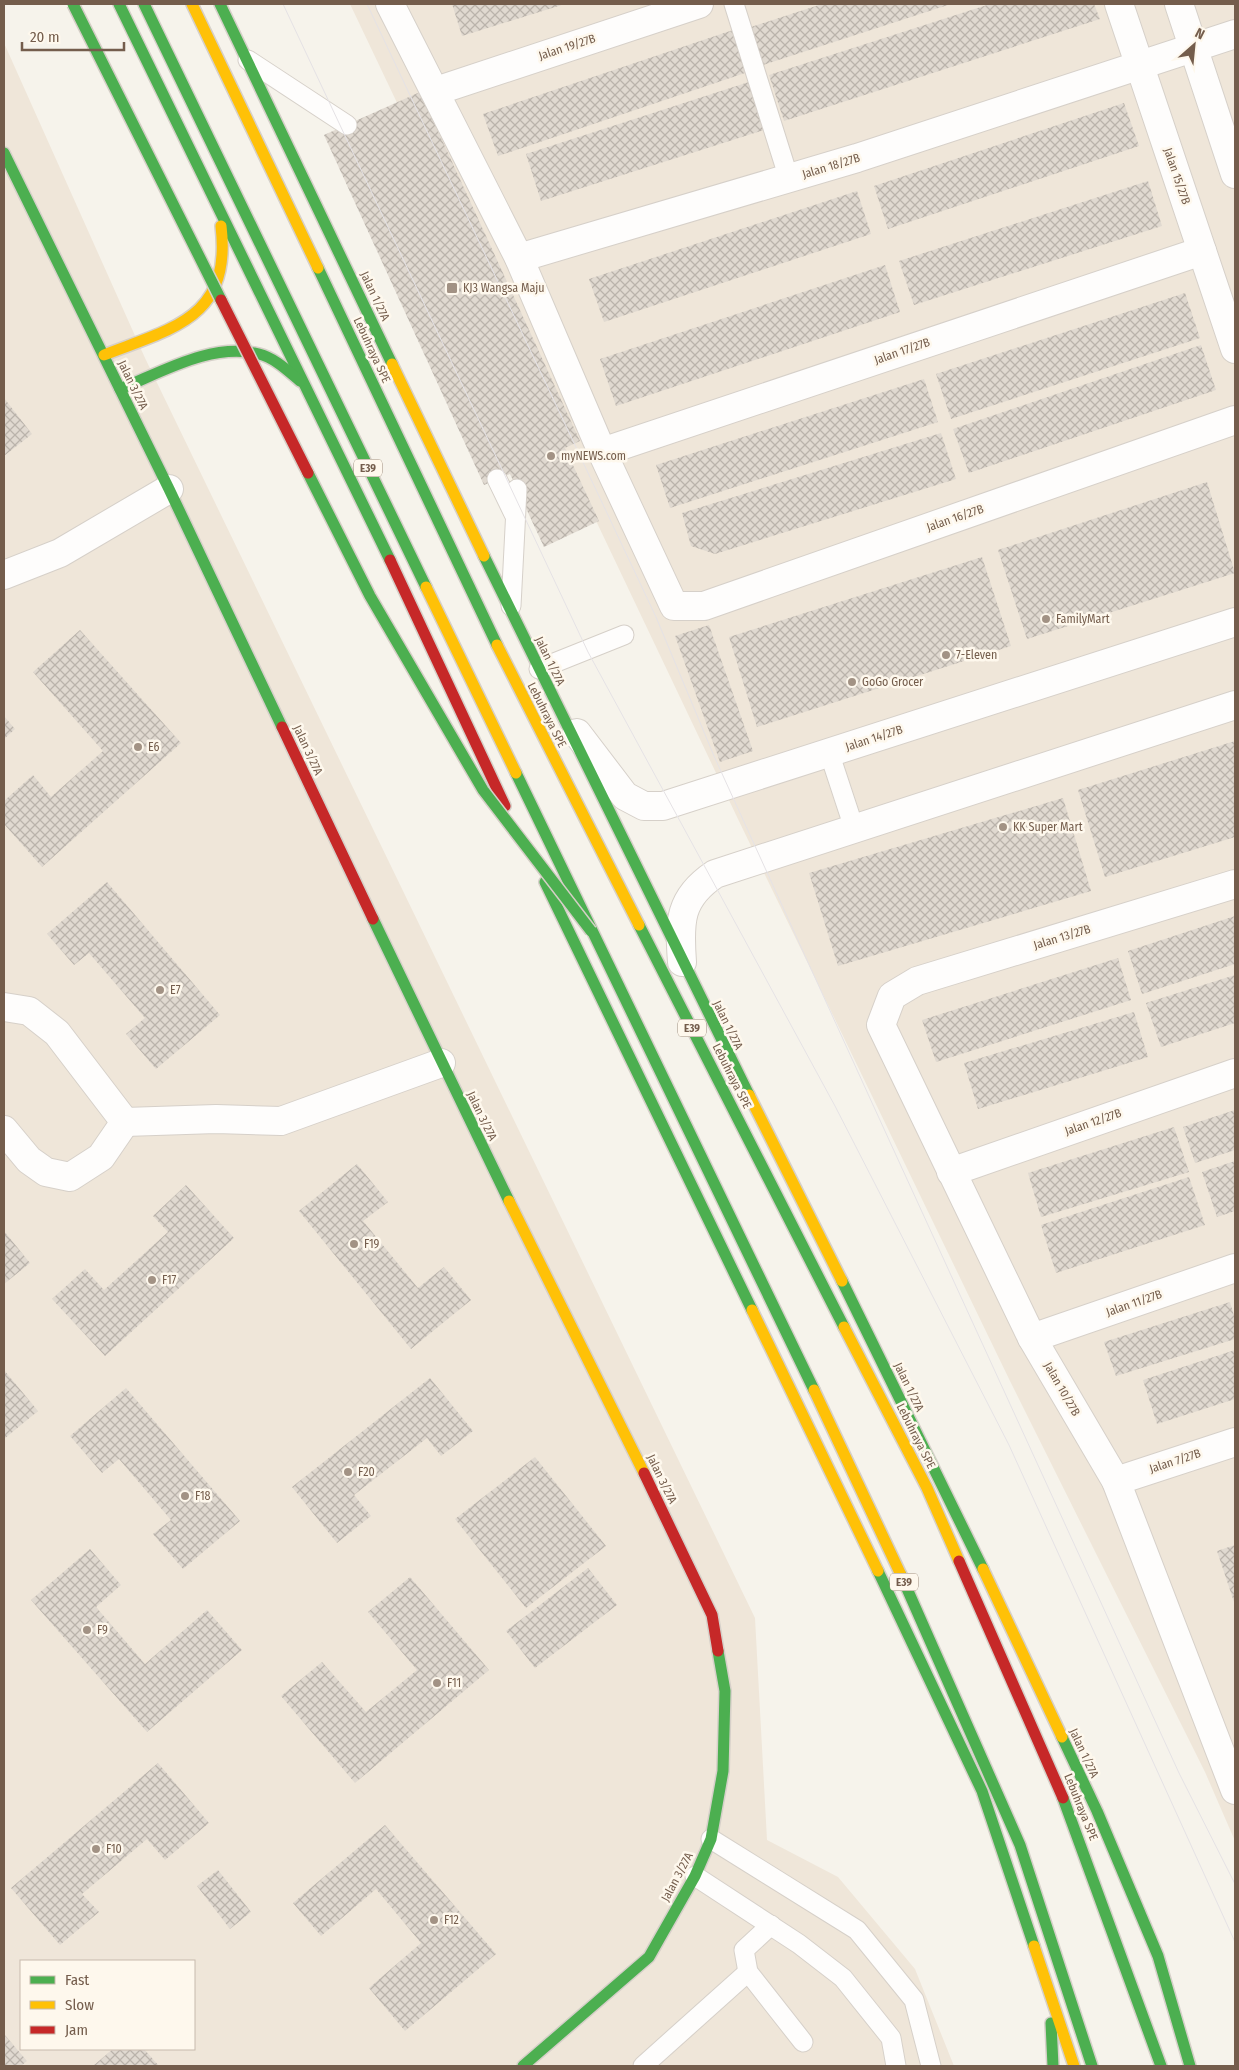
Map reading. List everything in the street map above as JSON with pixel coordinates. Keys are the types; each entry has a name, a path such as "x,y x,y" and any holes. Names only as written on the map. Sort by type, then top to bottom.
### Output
{"main road":[{"path":"73,4 370,596 483,790 591,932"},
{"path":"119,4 219,214 417,616 501,800 524,838 846,1503 974,1773 982,1791 1050,1990 1074,2066"},
{"name":"E39","path":"144,4 869,1504 1020,1845 1092,2066"},
{"name":"Lebuhraya SPE","path":"192,4 522,697 927,1488 1071,1817 1161,2066"},
{"name":"Jalan 1/27A","path":"220,4 510,612 968,1536 1096,1811 1158,1956 1190,2066"},
{"name":"Jalan 3/27A","path":"4,153 169,489 441,1064 682,1549 712,1615 725,1691 723,1771 711,1839 695,1876 649,1957 523,2066"},
{"path":"104,355 172,328 191,317 203,304 216,285 223,261 223,239 219,214"},
{"path":"120,389 191,362 234,351 259,354 282,365 303,384"},
{"path":"1158,1956 1195,2041"},
{"path":"1050,1990 1053,2066"}],"street":[{"path":"390,4 436,91 519,258 602,452"},
{"name":"Jalan 19/27B","path":"436,91 698,4"},
{"name":"Jalan 15/27B","path":"1119,4 1235,349"},
{"path":"1178,4 1235,174"},
{"name":"Jalan 18/27B","path":"519,258 789,179 1235,34"},
{"name":"Jalan 17/27B","path":"602,452 1202,251"},
{"name":"Jalan 16/27B","path":"602,452 674,606 704,606 1235,420"},
{"path":"4,575 60,553 169,489"},
{"name":"Jalan 14/27B","path":"554,702 625,796 644,806 662,806 1235,622"},
{"path":"682,962 680,927 683,910 700,883 715,874 1235,706"},
{"name":"Jalan 13/27B","path":"892,996 917,981 1235,884"},
{"name":"Jalan 10/27B","path":"892,996 881,1025 1032,1338 1116,1481 1235,1790"},
{"path":"4,1007 29,1011 57,1033 125,1122"},
{"path":"125,1122 216,1119 281,1120 441,1064"},
{"name":"Jalan 12/27B","path":"951,1172 1235,1073"},
{"path":"4,1130 29,1160 46,1172 70,1177 101,1157 125,1122"},
{"name":"Jalan 11/27B","path":"1032,1338 1235,1268"},
{"name":"Jalan 7/27B","path":"1116,1481 1235,1442"}],"lane":[{"path":"734,4 789,179"},
{"path":"248,60 323,109 340,128"},
{"path":"497,479 515,517"},
{"path":"510,612 516,489"},
{"path":"539,669 624,635"},
{"path":"829,752 854,828"},
{"path":"711,1839 857,1930 914,2000 931,2066"},
{"path":"695,1876 799,1944 843,1978 891,2038 896,2066"},
{"path":"771,1925 744,1950 748,1972 803,2042"},
{"path":"643,2066 748,1972"}],"shaded area":[{"path":"350,4 1235,4 1235,1841 1205,1772 1010,1381 737,817"},
{"path":"4,43 145,358 755,1618 767,1840 838,1877 915,1969 954,2066 4,2066"}],"building":[{"path":"452,4 565,4 462,36"},
{"path":"822,4 951,4 763,65 751,27"},
{"path":"990,4 1094,4 1100,19 784,121 769,75"},
{"path":"736,29 751,71 498,156 483,114"},
{"path":"755,80 770,128 541,201 526,154"},
{"name":"KJ3 Wangsa Maju","path":"420,92 580,441 565,448 599,521 544,547 510,474 484,485 324,135"},
{"path":"1124,103 1139,146 888,229 874,186"},
{"path":"1148,181 1162,226 914,305 899,261"},
{"path":"857,191 871,234 604,322 589,279"},
{"path":"885,265 900,312 616,406 600,359"},
{"path":"1185,293 1200,338 951,419 936,374"},
{"path":"1201,345 1216,390 969,473 953,429"},
{"path":"924,379 938,422 670,508 656,465"},
{"path":"4,398 32,434 4,456"},
{"path":"941,433 956,479 715,554 691,546 682,513"},
{"path":"1207,482 1235,573 1027,639 998,550"},
{"path":"982,557 1011,646 757,727 729,637"},
{"path":"709,625 753,751 720,762 675,636"},
{"name":"E6","path":"80,630 181,743 42,867 4,824 4,801 33,775 51,797 103,751 33,672"},
{"path":"4,716 15,729 4,739"},
{"path":"1235,741 1235,837 1105,877 1078,790"},
{"path":"1063,798 1091,891 838,966 809,873"},
{"name":"E7","path":"107,882 220,1015 156,1069 126,1034 145,1018 89,953 74,965 47,934"},
{"path":"1235,916 1235,964 1142,994 1128,951"},
{"path":"1118,958 1131,1000 936,1062 922,1020"},
{"path":"1235,975 1235,1023 1161,1047 1146,1003"},
{"path":"1134,1012 1148,1057 978,1109 964,1063"},
{"path":"1235,1110 1235,1150 1195,1163 1183,1127"},
{"path":"1174,1127 1189,1172 1041,1217 1028,1173"},
{"path":"1235,1161 1235,1211 1217,1217 1202,1172"},
{"name":"F19","path":"357,1164 388,1202 363,1221 418,1288 444,1267 471,1300 411,1349 299,1211"},
{"path":"1189,1177 1205,1225 1056,1273 1041,1225"},
{"name":"F17","path":"186,1185 234,1238 105,1356 52,1299 85,1269 104,1290 168,1232 153,1216"},
{"path":"4,1231 30,1263 4,1284"},
{"path":"1230,1302 1235,1319 1235,1339 1116,1376 1104,1342"},
{"path":"1235,1350 1235,1399 1157,1424 1143,1380"},
{"path":"4,1370 38,1411 4,1439"},
{"name":"F20","path":"430,1378 473,1431 441,1456 427,1438 354,1495 371,1516 337,1543 292,1487"},
{"name":"F18","path":"126,1388 240,1521 183,1569 153,1534 171,1520 119,1459 102,1473 70,1436"},
{"path":"535,1457 606,1546 526,1608 455,1519"},
{"path":"1235,1545 1235,1605 1217,1551"},
{"name":"F9","path":"90,1549 121,1585 96,1607 145,1664 207,1610 242,1650 147,1732 31,1600"},
{"path":"588,1568 617,1605 535,1668 506,1631"},
{"name":"F11","path":"410,1577 489,1670 355,1783 281,1696 322,1662 366,1712 417,1670 368,1612"},
{"name":"F10","path":"158,1763 209,1823 165,1860 147,1839 82,1894 99,1912 60,1945 11,1888"},
{"name":"F12","path":"385,1825 496,1954 405,2031 369,1988 421,1943 376,1889 321,1936 293,1903"},
{"path":"218,1870 251,1912 230,1929 197,1886"},
{"path":"4,2034 27,2061 21,2066 4,2066"},
{"path":"112,2050 145,2050 159,2066 93,2066"}],"tram line":[{"path":"283,4 588,652 835,1106 1009,1445 1235,1942"},
{"path":"367,4 656,617 714,756 868,1094 1179,1773 1235,1884"}],"traffic: fast":[{"path":"73,4 221,300"},
{"path":"119,4 390,560"},
{"path":"144,4 426,587"},
{"path":"220,4 392,364"},
{"path":"4,153 169,489 282,727"},
{"path":"318,268 497,645"},
{"path":"120,389 170,367 205,355 241,351 270,358 300,381"},
{"path":"308,473 370,596 483,790 591,931"},
{"path":"484,556 749,1095"},
{"path":"516,773 814,1390"},
{"path":"545,882 752,1310"},
{"path":"373,919 509,1201"},
{"path":"639,925 844,1327"},
{"path":"842,1281 983,1569"},
{"path":"878,1571 982,1791 1034,1946"},
{"path":"901,1575 1020,1845 1092,2066"},
{"path":"523,2066 649,1957 695,1876 711,1839 723,1771 725,1691 718,1651"},
{"path":"1062,1737 1097,1811 1158,1956 1190,2066"},
{"path":"1063,1798 1161,2066"},
{"path":"1051,2023 1053,2066"}],"traffic: slow":[{"path":"192,4 318,268"},
{"path":"104,355 174,327 192,315 207,300 217,281 222,257 221,226"},
{"path":"392,364 484,556"},
{"path":"426,587 516,773"},
{"path":"497,645 639,925"},
{"path":"749,1095 842,1281"},
{"path":"509,1201 644,1473"},
{"path":"752,1310 878,1571"},
{"path":"844,1327 927,1488 959,1561"},
{"path":"814,1390 901,1575"},
{"path":"983,1569 1062,1737"},
{"path":"1034,1946 1074,2066"}],"traffic: jam":[{"path":"221,300 308,473"},
{"path":"390,560 505,806"},
{"path":"282,727 373,919"},
{"path":"644,1473 712,1615 718,1651"},
{"path":"959,1561 1063,1798"}],"place":[{"name":"KJ3 Wangsa Maju","path":"452,288"},
{"name":"myNEWS.com","path":"551,456"},
{"name":"FamilyMart","path":"1046,619"},
{"name":"7-Eleven","path":"946,655"},
{"name":"GoGo Grocer","path":"852,682"},
{"name":"E6","path":"138,747"},
{"name":"KK Super Mart","path":"1003,827"},
{"name":"E7","path":"160,990"},
{"name":"F19","path":"354,1244"},
{"name":"F17","path":"152,1280"},
{"name":"F20","path":"348,1472"},
{"name":"F18","path":"185,1496"},
{"name":"F9","path":"87,1630"},
{"name":"F11","path":"437,1683"},
{"name":"F10","path":"96,1849"},
{"name":"F12","path":"434,1920"}]}
